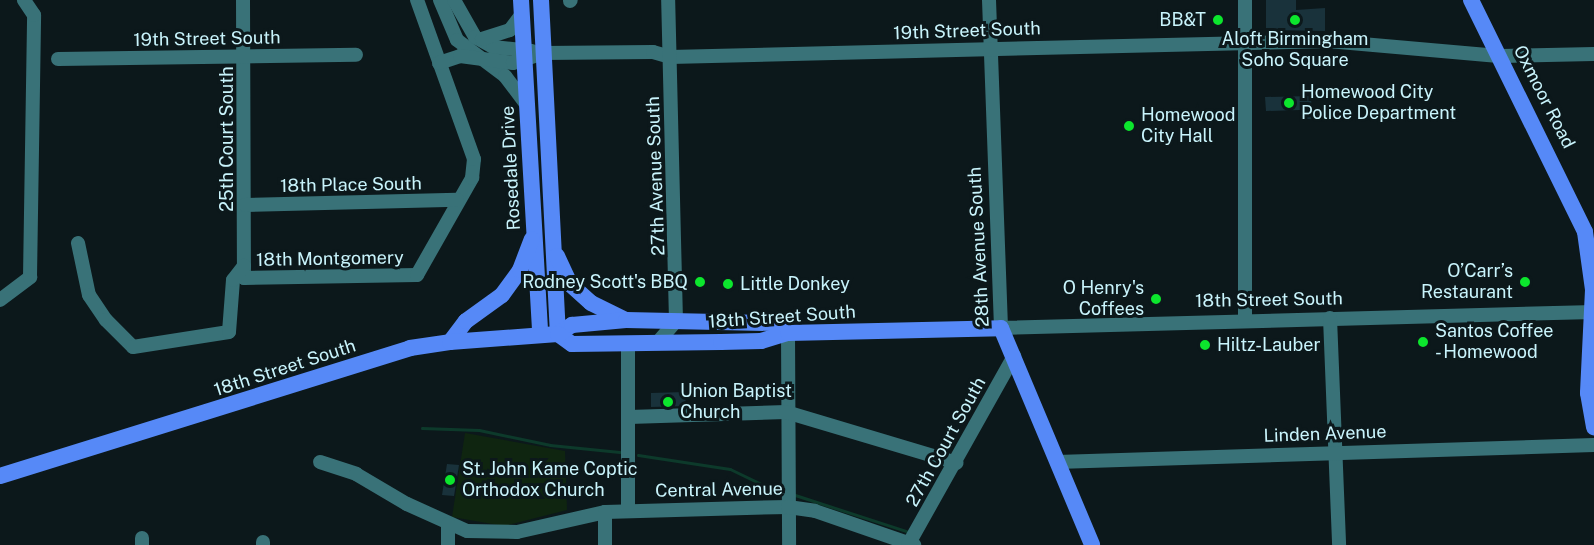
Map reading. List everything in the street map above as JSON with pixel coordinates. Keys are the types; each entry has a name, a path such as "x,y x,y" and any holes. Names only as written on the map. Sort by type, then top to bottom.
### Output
{"main road":[{"name":"Rosedale Drive","path":"541,0 558,334"},
{"name":"Oxmoor Road","path":"1471,0 1501,56 1585,232 1593,312 1588,393 1594,428"},
{"name":"Rosedale Drive","path":"521,7 540,334"},
{"path":"450,342 466,321 502,295 520,270 534,233"},
{"path":"553,249 570,284 591,303 626,320"},
{"path":"558,334 572,325 626,320 775,323 788,333"},
{"name":"18th Street South","path":"0,476 410,348 450,342 558,334 572,344 628,344 761,340 788,333 1001,328"},
{"name":"28th Avenue South","path":"1001,328 1057,462 1086,542"}],"street":[{"path":"0,300 30,277 34,15 24,0"},
{"name":"25th Court South","path":"243,0 244,272"},
{"path":"417,0 474,159 472,178 457,200"},
{"path":"440,0 457,40 505,76 527,105"},
{"path":"453,0 465,25 482,39 493,47 524,54"},
{"name":"27th Avenue South","path":"668,0 676,321"},
{"name":"28th Avenue South","path":"988,0 1001,328"},
{"path":"1245,0 1245,320"},
{"path":"482,39 510,30 521,7"},
{"name":"19th Street South","path":"524,54 653,52 670,57 1328,41 1501,56 1594,54"},
{"path":"439,63 460,56 513,63 524,54"},
{"name":"19th Street South","path":"58,59 356,55"},
{"name":"18th Place South","path":"245,205 457,200"},
{"name":"18th Montgomery","path":"244,272 417,275 457,200"},
{"path":"78,243 89,295 123,340 134,347 152,347 229,332 233,280 244,272"},
{"name":"18th Street South","path":"1001,328 1593,312"},
{"path":"1330,318 1339,545"},
{"path":"657,343 676,321"},
{"path":"788,333 786,412 789,545"},
{"path":"628,344 628,510"},
{"name":"27th Court South","path":"910,544 957,463 1014,356"},
{"path":"628,417 786,412 957,463"},
{"name":"Linden Avenue","path":"1057,462 1594,445"},
{"name":"Central Avenue","path":"320,462 356,474 448,524 488,534 517,532 604,512 788,507 815,511 910,544"},
{"path":"604,512 605,545"},
{"path":"448,524 448,545"}],"green space":[{"path":"465,433 565,451 567,510 504,526 452,517"}],"building":[{"name":"Aloft Birmingham Soho Square","path":"1266,0 1296,0 1296,10 1325,8 1325,31 1266,30"},
{"name":"Homewood City Police Department","path":"1311,96 1312,119 1300,119 1300,110 1266,111 1265,97"},
{"name":"Union Baptist Church","path":"685,392 686,406 651,407 651,393"},
{"name":"St. John Kame Coptic Orthodox Church","path":"447,464 459,465 454,496 442,495"}],"waterway":[{"path":"422,428 479,430 550,445 620,452"},
{"path":"638,455 730,469 776,491"},
{"path":"795,495 906,531"}],"place":[{"name":"BB&T","path":"1218,20"},
{"name":"Aloft Birmingham Soho Square","path":"1295,20"},
{"name":"Homewood City Police Department","path":"1289,103"},
{"name":"Homewood City Hall","path":"1129,126"},
{"name":"Rodney Scott's BBQ","path":"700,282"},
{"name":"O’Carr’s Restaurant","path":"1525,282"},
{"name":"Little Donkey","path":"728,284"},
{"name":"O Henry's Coffees","path":"1156,299"},
{"name":"Santos Coffee - Homewood","path":"1423,342"},
{"name":"Hiltz-Lauber","path":"1205,345"},
{"name":"Union Baptist Church","path":"668,402"},
{"name":"St. John Kame Coptic Orthodox Church","path":"450,480"}]}
